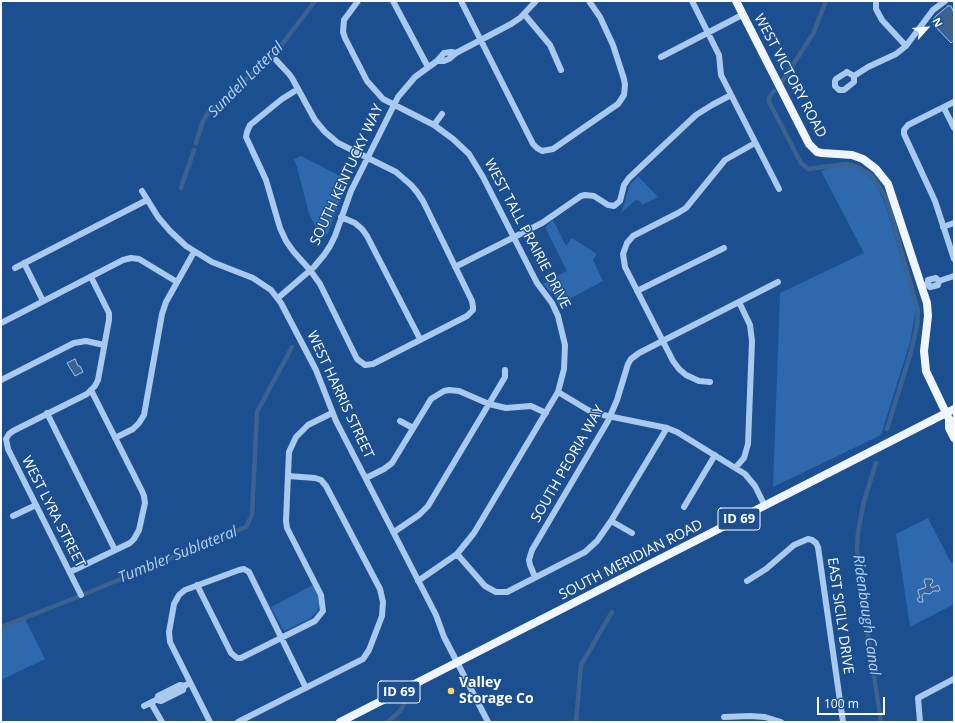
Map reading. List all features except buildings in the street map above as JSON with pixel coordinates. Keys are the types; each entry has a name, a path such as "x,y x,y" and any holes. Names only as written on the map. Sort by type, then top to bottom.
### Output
{"main road":[{"name":"WEST VICTORY ROAD","path":"736,1 809,144 817,152 852,155 863,159 876,169 888,184 925,285 928,316 924,362 929,379 950,419 949,428 954,438"},
{"name":"SOUTH MERIDIAN ROAD","path":"340,722 765,506 950,419 954,409"}],"street":[{"name":"WEST TALL PRAIRIE DRIVE","path":"358,1 348,13 343,25 345,38 367,81 383,99 434,126 462,147 476,164 537,283 552,302 564,339 565,357 563,375 558,392 474,533 457,554 418,580"},
{"path":"394,1 428,67"},
{"path":"461,1 533,144 542,151 553,149 618,104 624,95 624,79 613,45 600,17 589,1"},
{"name":"SOUTH KENTUCKY WAY","path":"278,298 310,270 330,246 351,191 394,104 404,88 415,77 437,61 449,59 456,53 511,24 524,14 536,1"},
{"path":"692,1 719,55 722,75 731,95 778,189"},
{"path":"876,1 876,9 882,20 906,46"},
{"path":"854,76 896,54 906,46 933,10 945,1"},
{"path":"524,14 550,45 561,70"},
{"path":"660,57 742,15"},
{"path":"276,60 286,70 298,89 315,120 325,132 338,143 396,172 417,192 423,201 472,300 473,310 467,316 373,364 365,365 357,359 320,284 293,251 280,228 266,180 247,139 246,132 250,125 278,102 298,89"},
{"path":"455,267 542,223 581,196 594,196 608,205 614,206 620,201 624,185 629,178 696,116 712,105 731,95"},
{"path":"954,102 908,125 904,130 905,137 928,184 954,259"},
{"path":"944,108 954,128"},
{"path":"434,126 442,114"},
{"path":"710,382 699,381 686,375 673,361 624,263 624,250 627,243 633,236 686,208 725,160 755,143"},
{"name":"WEST HARRIS STREET","path":"142,191 170,231 194,252 212,262 253,278 271,290 278,298 316,370 332,413 436,615 444,637 488,722"},
{"path":"15,268 147,200"},
{"path":"341,217 355,223 368,236 420,339"},
{"path":"943,227 954,224"},
{"path":"637,291 724,248"},
{"path":"115,438 133,429 139,423 144,414 162,314 166,302 194,252"},
{"path":"1,323 123,260 131,258 139,259 177,282"},
{"path":"24,263 43,301"},
{"path":"925,285 930,287 938,284 939,281 954,276"},
{"path":"91,277 109,313 98,380 91,390 47,414 115,550"},
{"name":"SOUTH PEORIA WAY","path":"535,577 529,560 532,550 610,416 631,359 639,353 778,282"},
{"path":"736,467 744,458 748,444 752,341 748,319 739,302"},
{"path":"1,380 74,343 86,341 104,345"},
{"path":"394,532 420,515 428,506 505,377 505,370"},
{"path":"70,572 130,543 139,530 145,503 144,496 91,390"},
{"path":"366,478 384,470 392,463 431,399 444,391 459,391 489,404 506,408 531,406 546,413"},
{"path":"558,392 588,410 603,415 667,428 677,432 736,467 751,479 765,506"},
{"path":"197,585 231,653 238,658 315,620 322,611 322,595 287,528 289,452 296,437 308,425 332,413"},
{"name":"WEST LYRA STREET","path":"47,414 13,431 6,439 8,449 81,595"},
{"path":"400,421 413,428"},
{"path":"457,554 485,586 496,592 507,592 585,552 597,541 611,521 667,428"},
{"path":"684,507 715,455"},
{"path":"238,722 363,659 369,650 382,616 383,602 380,589 326,486 321,480 314,478 288,476"},
{"path":"13,516 36,505"},
{"path":"611,521 632,533"},
{"name":"EAST SICILY DRIVE","path":"747,581 766,570 794,545 804,540 812,540 816,543 818,547 843,722"},
{"path":"210,722 187,684 169,639 169,632 176,599 182,592 239,570 244,569 249,572 306,688"},
{"path":"920,722 918,698 954,679"},
{"path":"144,706 154,701 158,696 180,685 187,684"},
{"path":"154,701 162,722"},
{"path":"724,717 731,719 750,716 765,717 781,722"}],"shaded area":[{"path":"948,6 951,6 954,13 954,40 951,43 931,22"},
{"path":"301,156 348,180 328,233 324,237 316,227 309,214 294,159"},
{"path":"841,164 855,167 873,179 885,203 916,309 910,342 881,435 773,487 780,293 864,253 821,171"},
{"path":"638,176 658,197 642,205 640,201 636,200 620,214 630,185"},
{"path":"553,220 566,246 572,238 597,254 593,260 603,281 558,305 557,299 543,284 567,271 545,227"},
{"path":"75,359 83,372 75,376 67,363"},
{"path":"928,518 951,563 954,562 954,604 910,627 896,534"},
{"path":"925,579 932,579 933,582 930,585 932,588 938,585 940,589 939,591 933,591 930,594 924,593 922,596 923,602 919,602 917,599 920,597 918,590 926,587 924,581"},
{"path":"313,585 320,601 318,610 311,618 285,631 271,607"},
{"path":"25,619 45,659 1,680 1,629"}],"waterway":[{"name":"Sundell Lateral","path":"196,143 203,121 208,113 274,55 315,1"},
{"name":"Ridenbaugh Canal","path":"781,83 813,34 826,1"},
{"name":"Ridenbaugh Canal","path":"774,91 769,98 769,102 801,163 808,169 846,164 858,167 872,176 887,200 918,310 917,326 910,355 887,429"},
{"name":"Sundell Lateral","path":"181,188 194,150"},
{"name":"Tumbler Sublateral","path":"1,627 246,527 252,515 257,412 292,347"},
{"name":"Ridenbaugh Canal","path":"876,463 864,501 858,532 857,550 862,596 881,722"},
{"path":"576,722 581,665 612,612"},
{"path":"388,722 400,711 404,704"}],"place":[{"name":"Valley Storage Co","path":"451,691"}]}
